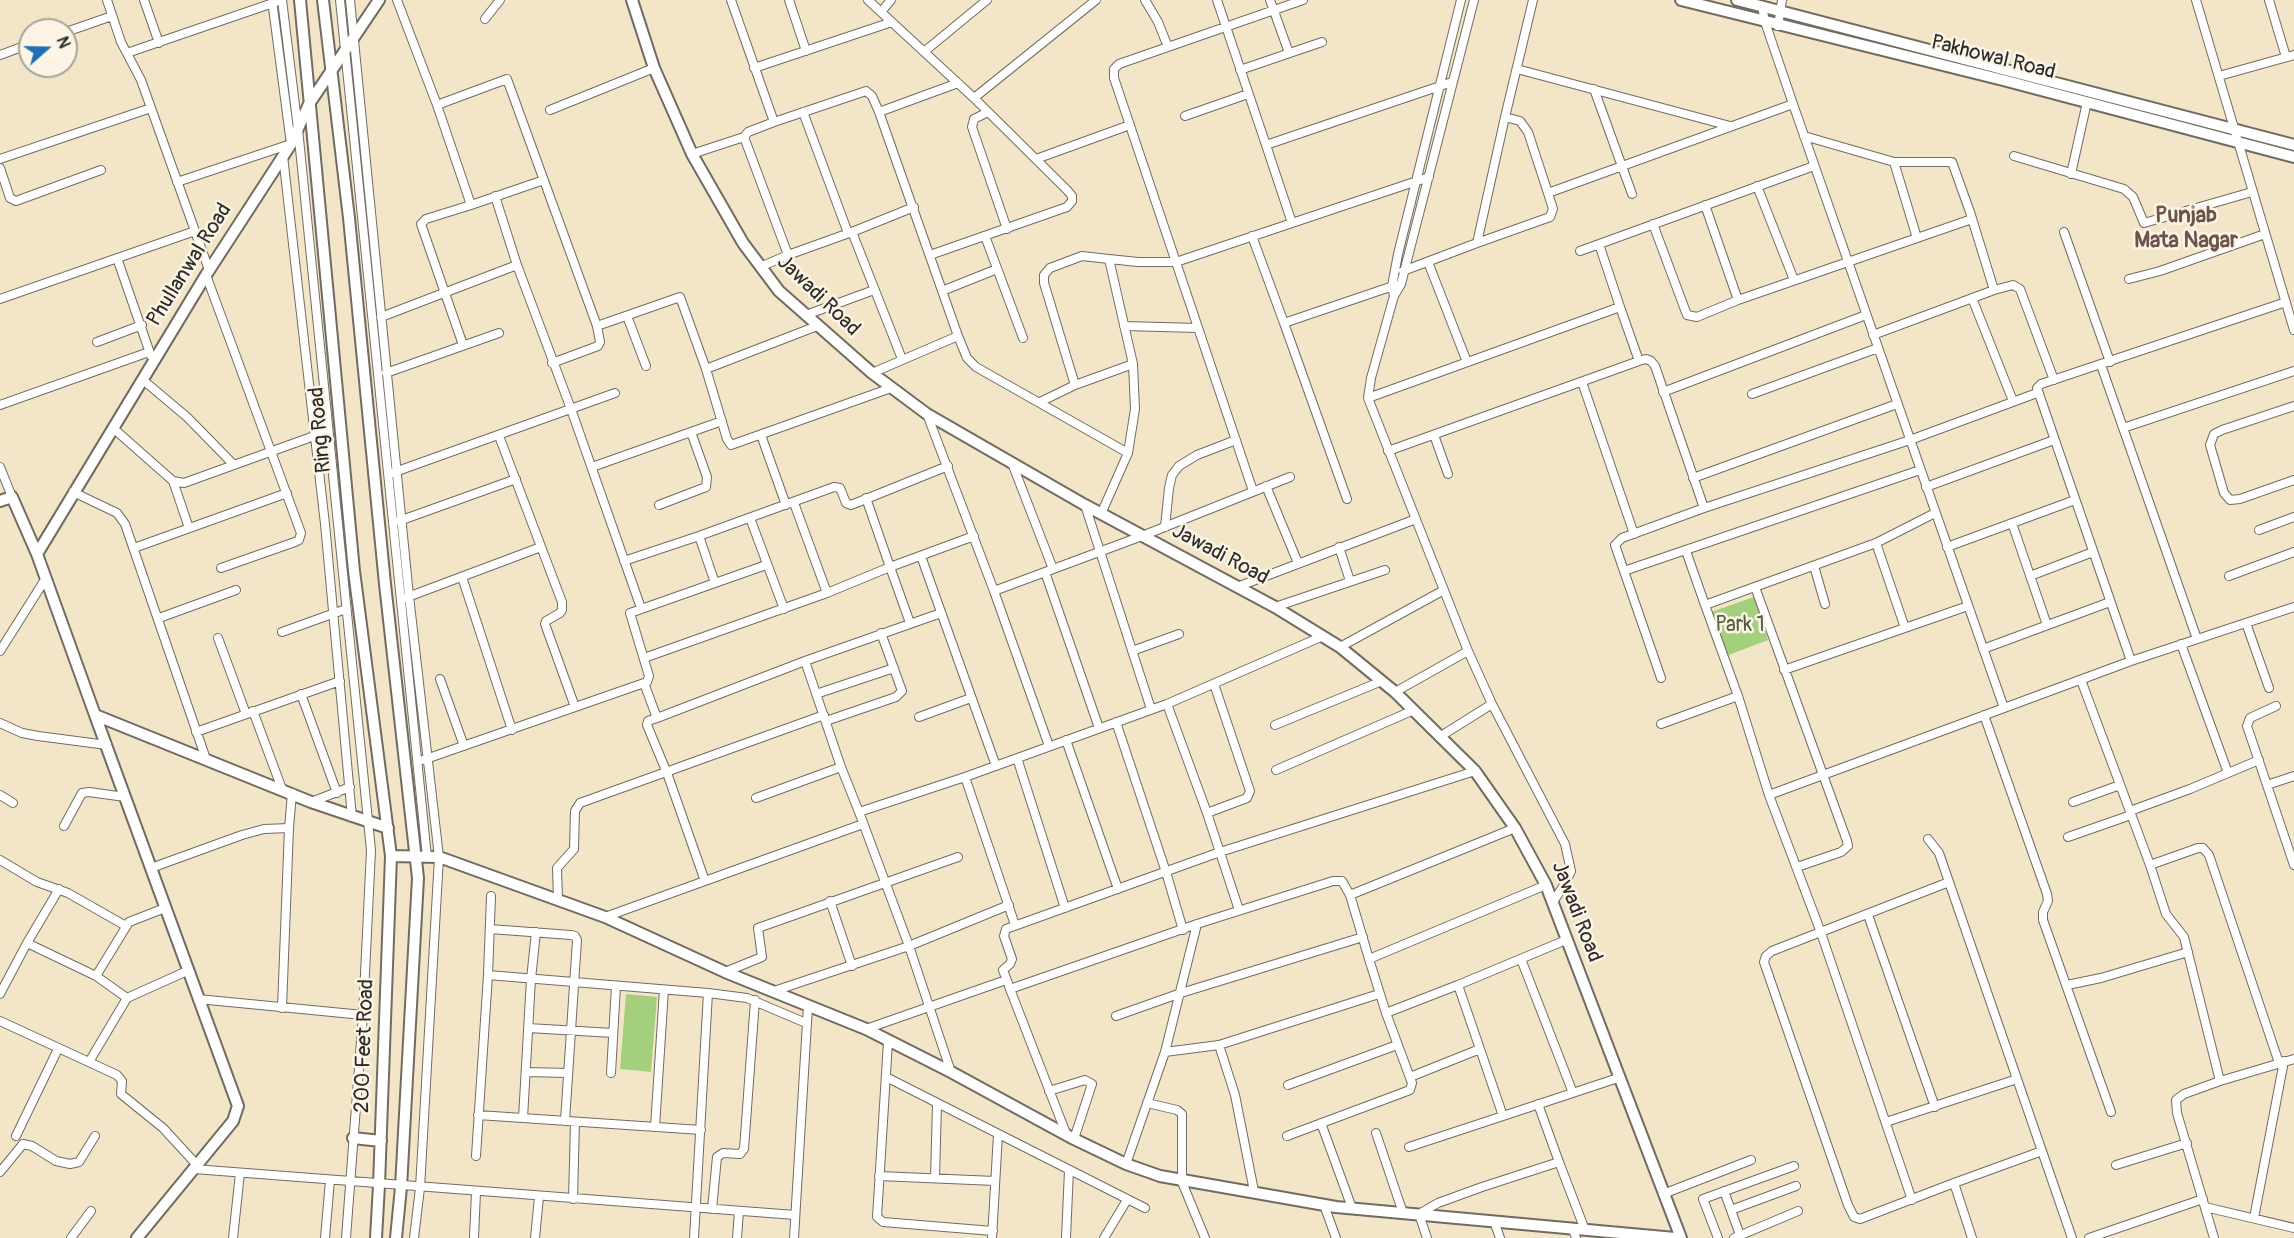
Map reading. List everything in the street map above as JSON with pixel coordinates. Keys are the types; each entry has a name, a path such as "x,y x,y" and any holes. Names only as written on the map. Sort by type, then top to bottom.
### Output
{"street":[{"path":"107,0 127,53 141,80 195,231 207,273 301,533 299,540 221,568"},
{"path":"144,0 159,43"},
{"path":"127,53 282,0 298,129 371,859 363,1016 346,1238"},
{"name":"Ring Road","path":"300,0 354,571 391,856"},
{"path":"323,0 349,218 385,584 421,857"},
{"path":"340,0 397,522 409,596 439,857 420,1188 414,1238"},
{"path":"350,0 352,40 386,373 392,473"},
{"name":"Phullanwal Road","path":"38,554 73,492 143,380 151,357 291,144 309,104 380,0"},
{"path":"397,0 437,105 471,205"},
{"path":"485,19 500,0"},
{"name":"Jawadi Road","path":"632,0 654,68 692,154 730,222 776,288 817,326 872,373 927,414 1101,514 1275,607 1340,647 1395,692 1475,771 1515,828 1546,885 1681,1238"},
{"path":"731,0 774,122"},
{"path":"789,0 806,51"},
{"path":"868,0 925,51 1071,194 1072,201 1067,207 930,255"},
{"path":"881,12 891,0"},
{"path":"925,51 987,0"},
{"path":"974,98 1096,0"},
{"path":"1145,0 1158,22 1168,47"},
{"path":"1217,0 1292,223"},
{"path":"1270,0 1289,53"},
{"path":"1253,491 1114,78 1114,69 1119,64 1303,0"},
{"path":"1397,285 1395,274 1415,182 1461,0"},
{"path":"1474,0 1404,271 1397,285 1371,378 1368,398 1468,651 1492,704 1565,844 1569,857 1570,875 1553,902"},
{"path":"1477,243 1533,0"},
{"name":"Pakhowal Road","path":"1681,0 2087,102 2294,157"},
{"name":"Pakhowal Road","path":"1737,0 1762,6 1781,5 2294,145"},
{"path":"2196,0 2294,330"},
{"path":"2219,76 2290,56 2269,0"},
{"path":"177,182 291,144 272,2"},
{"path":"1778,26 1781,5"},
{"path":"1762,6 1765,22 1814,166 2004,708"},
{"path":"78,28 112,16"},
{"path":"754,68 892,22"},
{"path":"1240,70 1322,42"},
{"path":"0,55 18,48"},
{"path":"550,110 654,68"},
{"path":"1517,69 1731,126"},
{"path":"437,105 507,79 597,327 600,342 598,346 552,363"},
{"path":"1266,145 1452,82"},
{"path":"879,112 958,84"},
{"path":"1594,89 1632,194"},
{"path":"692,154 744,137 748,132 774,122 866,91 872,96 879,112 958,336 968,358 976,367 1128,453"},
{"path":"1185,116 1248,93"},
{"path":"2071,174 2087,102"},
{"path":"1548,193 1793,104"},
{"path":"0,159 151,108"},
{"path":"803,112 902,359"},
{"path":"988,112 974,119 972,127 1007,229"},
{"path":"1395,274 1550,217 1553,209 1528,132 1520,121 1505,117"},
{"path":"1035,159 1130,125"},
{"path":"1804,136 1894,162 1952,162 1994,290"},
{"path":"744,137 788,255"},
{"path":"283,155 325,524 352,817"},
{"path":"2014,156 2124,189 2130,193 2144,224 2252,192"},
{"path":"1894,162 1917,238"},
{"path":"1580,251 1814,166"},
{"path":"0,168 10,198 16,201 101,170"},
{"path":"1075,385 1044,283 1044,275 1050,268 1082,256 1138,262 1176,262 1429,177"},
{"path":"463,345 421,224 426,219 544,180"},
{"path":"1758,186 1794,280"},
{"path":"495,196 517,265 571,409 641,608"},
{"path":"1705,205 1738,300"},
{"path":"760,267 914,207"},
{"path":"1653,224 1687,315 1697,317 1794,280 1972,219"},
{"path":"0,299 195,231"},
{"path":"2064,232 2110,362"},
{"path":"2129,279 2160,271 2265,234"},
{"path":"986,236 1023,338"},
{"path":"1252,236 1347,499"},
{"path":"1599,244 1639,361"},
{"path":"0,405 151,357 117,258"},
{"path":"1101,514 1128,453 1135,409 1133,364 1109,259"},
{"path":"1428,262 1467,362"},
{"path":"381,317 517,265"},
{"path":"942,291 998,269"},
{"path":"1284,323 1397,285"},
{"path":"1873,335 2013,285 2020,289 2054,380"},
{"path":"806,315 874,290"},
{"path":"597,327 680,297 706,369 727,439 732,445 891,388"},
{"path":"1972,298 2013,401"},
{"path":"2131,661 2037,393 2039,386 2286,302"},
{"path":"1368,398 1620,307"},
{"path":"1663,392 1866,315"},
{"path":"627,316 646,366"},
{"path":"97,342 141,325"},
{"path":"706,369 817,326"},
{"path":"1124,326 1198,328"},
{"path":"386,373 499,333"},
{"path":"872,373 958,336"},
{"path":"1752,394 1878,348"},
{"path":"1388,451 1649,359 1653,362 1704,508"},
{"path":"1040,402 1075,385 1133,364"},
{"path":"2101,365 2197,639"},
{"path":"2123,428 2294,371"},
{"path":"143,380 187,417 234,465"},
{"path":"1582,382 1634,534"},
{"path":"392,473 615,393"},
{"path":"1661,678 1615,545 1619,539 1704,508 1910,440 2037,393"},
{"path":"1693,478 1897,404"},
{"path":"2294,406 2222,430 2214,434 2210,445 2224,493 2230,500 2240,500 2294,480"},
{"path":"927,414 974,536 1049,746"},
{"path":"592,468 722,421"},
{"path":"113,428 173,481 189,528"},
{"path":"173,481 184,483 328,431"},
{"path":"659,505 706,487 707,477 691,432"},
{"path":"761,435 827,593"},
{"path":"1434,435 1448,474"},
{"path":"499,436 563,606 560,613 546,621 545,624 575,708"},
{"path":"1165,527 1169,488 1172,475 1179,466 1197,455 1236,440"},
{"path":"1926,487 2054,440"},
{"path":"1012,462 1099,728"},
{"path":"624,561 837,487 848,505 948,466"},
{"path":"0,467 38,554 187,971 238,1106 233,1121 137,1238"},
{"path":"1624,571 1920,470"},
{"path":"994,591 1142,536 1290,477"},
{"path":"397,522 516,479"},
{"path":"1266,486 1298,563"},
{"path":"73,492 117,513 125,524 206,759"},
{"path":"134,548 287,493"},
{"path":"0,501 12,496"},
{"path":"866,498 910,624"},
{"path":"1947,547 2075,500"},
{"path":"1085,505 1151,709"},
{"path":"1705,605 1876,543 1935,513"},
{"path":"2259,530 2294,517"},
{"path":"750,518 784,609"},
{"path":"1237,586 1416,519"},
{"path":"325,524 336,520"},
{"path":"396,1238 421,857 416,763 400,600 397,522"},
{"path":"2012,523 2047,625"},
{"path":"699,536 715,583"},
{"path":"644,658 784,609 974,536"},
{"path":"1876,543 1905,628"},
{"path":"400,600 541,547"},
{"path":"1339,547 1350,581"},
{"path":"1686,551 1738,696 1769,795 1820,930 1912,1200"},
{"path":"2030,576 2093,552"},
{"path":"2229,576 2294,552"},
{"path":"921,556 996,766"},
{"path":"416,763 647,682 649,676 630,613 766,565"},
{"path":"1814,566 1825,604"},
{"path":"1275,607 1385,570"},
{"path":"462,577 512,730"},
{"path":"0,651 46,578"},
{"path":"1755,587 1848,846 1841,852 1797,867"},
{"path":"159,618 236,590"},
{"path":"1340,647 1444,590"},
{"path":"1983,649 2110,602"},
{"path":"1784,670 1968,606"},
{"path":"1769,795 2131,661 2294,607"},
{"path":"282,632 346,609"},
{"path":"705,881 667,773 646,723 805,661 941,613"},
{"path":"2246,623 2269,688"},
{"path":"558,900 557,868 574,849 577,806 899,694 902,692 901,687 881,633"},
{"path":"1132,651 1179,634"},
{"path":"859,812 965,777 1167,704 1323,636"},
{"path":"218,639 287,791 289,828 282,1008"},
{"path":"2181,644 2228,773"},
{"path":"1395,692 1468,651"},
{"path":"805,661 841,767 909,946 951,1072"},
{"path":"816,694 894,668"},
{"path":"441,679 464,746"},
{"path":"2081,680 2166,914 2183,934 2220,1081"},
{"path":"196,732 340,681"},
{"path":"1275,725 1382,681"},
{"path":"644,683 657,718"},
{"path":"1208,813 1247,798 1250,791 1214,684"},
{"path":"301,694 337,793"},
{"path":"1661,724 1738,696"},
{"path":"919,717 971,698"},
{"path":"1167,704 1208,813 1239,910"},
{"path":"1441,736 1492,704"},
{"path":"2276,706 2257,714 2248,721 2247,726 2294,865"},
{"path":"1276,770 1414,710"},
{"path":"95,715 311,802 388,828"},
{"path":"1984,715 2047,894 2048,902 2043,912 2043,920 2111,1112"},
{"path":"1116,722 1183,930"},
{"path":"0,723 22,733 107,745"},
{"path":"1066,740 1118,889"},
{"path":"1017,758 1065,908"},
{"path":"2068,837 2259,760"},
{"path":"756,798 841,767"},
{"path":"1070,1138 1049,1091 1006,980 1003,970 1012,959 1003,933 1006,929 1220,852 1475,771"},
{"path":"2267,785 2294,776"},
{"path":"965,777 1015,925"},
{"path":"2073,802 2120,785"},
{"path":"311,802 350,787"},
{"path":"63,826 82,793 125,797"},
{"path":"0,795 13,803"},
{"path":"605,917 863,824"},
{"path":"151,868 242,835 289,828"},
{"path":"1350,895 1515,828"},
{"path":"1928,838 1939,853 2072,1238"},
{"path":"2150,865 2198,848 2206,850 2214,865 2281,1062 2254,1218"},
{"path":"391,856 439,857 605,917 725,972 866,1029 951,1072 1070,1138 1143,1171 1182,1182 1254,1191 1324,1205 1494,1221 1574,1233 1585,1230 1675,1238"},
{"name":"200 Feet Road","path":"376,1238 391,856"},
{"path":"725,972 762,957 758,928 958,857"},
{"path":"0,860 37,882 59,889 126,926"},
{"path":"1010,989 1239,910 1339,880 1345,885 1350,895 1379,994 1412,1086 1408,1092 1287,1136"},
{"path":"1948,882 1768,952 1764,959 1765,968 1851,1213 1856,1219 2042,1151"},
{"path":"1370,959 1546,885"},
{"path":"0,994 59,889"},
{"path":"476,1156 491,896"},
{"path":"830,901 852,966"},
{"path":"774,991 909,946 1009,905"},
{"path":"96,976 126,926 134,919 165,908"},
{"path":"1868,915 1935,1107"},
{"path":"1126,1164 1165,1052 1197,924"},
{"path":"490,929 575,936 577,945 565,1121"},
{"path":"523,1118 536,932"},
{"path":"1116,1016 1180,993 1363,937"},
{"path":"1386,1013 1566,940"},
{"path":"27,943 96,976 127,999"},
{"path":"2067,985 2101,978 2188,952"},
{"path":"1521,959 1573,1093"},
{"path":"89,1062 127,999 187,971"},
{"path":"488,975 737,996 755,1000 806,1023"},
{"path":"866,1029 1006,980"},
{"path":"1458,985 1503,1116"},
{"path":"611,1073 616,986"},
{"path":"655,1127 664,990"},
{"path":"694,1238 708,993"},
{"path":"1165,1052 1219,1044 1379,994"},
{"path":"198,999 363,1016"},
{"path":"712,1209 717,1157 723,1154 740,1154 744,1149 755,1000"},
{"path":"794,1238 808,1006"},
{"path":"0,1021 120,1078 121,1094 164,1128 196,1167 401,1187 795,1215"},
{"path":"528,1028 613,1033"},
{"path":"888,1042 876,1213 879,1221 993,1235 998,1134"},
{"path":"1219,1044 1237,1103 1254,1191"},
{"path":"1288,1085 1397,1045"},
{"path":"16,1136 58,1049"},
{"path":"1410,1077 1480,1049"},
{"path":"2214,1238 2176,1113 2176,1100 2184,1094 2220,1081 2294,1059"},
{"path":"525,1072 568,1074"},
{"path":"886,1077 1145,1208"},
{"path":"1409,1147 1618,1078"},
{"path":"1886,1122 2017,1079"},
{"path":"1049,1091 1085,1080 1092,1084 1070,1138"},
{"path":"1147,1103 1177,1110 1182,1114 1182,1182 1202,1237"},
{"path":"935,1179 937,1104"},
{"path":"1538,1104 1585,1230"},
{"path":"478,1115 701,1130"},
{"path":"573,1199 575,1122"},
{"path":"1321,1123 1352,1208"},
{"path":"1376,1133 1403,1213"},
{"path":"0,1172 23,1144 32,1146 56,1161 70,1164 79,1162 95,1136"},
{"path":"353,1138 381,1141"},
{"path":"2116,1165 2187,1143"},
{"path":"1664,1194 1751,1160"},
{"path":"1419,1214 1456,1196 1559,1162"},
{"path":"1718,1238 1703,1199 1794,1166"},
{"path":"1066,1238 1069,1170"},
{"path":"233,1238 240,1173"},
{"path":"879,1176 995,1181"},
{"path":"325,1238 330,1180"},
{"path":"1954,1183 1972,1238"},
{"path":"1731,1210 1796,1186"},
{"path":"1724,1191 1737,1237 1798,1211"},
{"path":"474,1238 476,1192"},
{"path":"535,1238 538,1197"},
{"path":"1104,1238 1127,1200"},
{"path":"2090,1238 2204,1203 2294,1228"},
{"path":"1324,1205 1336,1238"},
{"path":"71,1238 92,1211"},
{"path":"737,1238 739,1211"},
{"path":"1419,1214 1427,1238"},
{"path":"1494,1221 1500,1238"}],"green space":[{"name":"Park 1","path":"1754,597 1768,640 1726,656 1711,612"},
{"path":"626,994 657,997 651,1072 620,1069"}],"district":[{"name":"Punjab Mata Nagar","path":"2186,228"}]}
